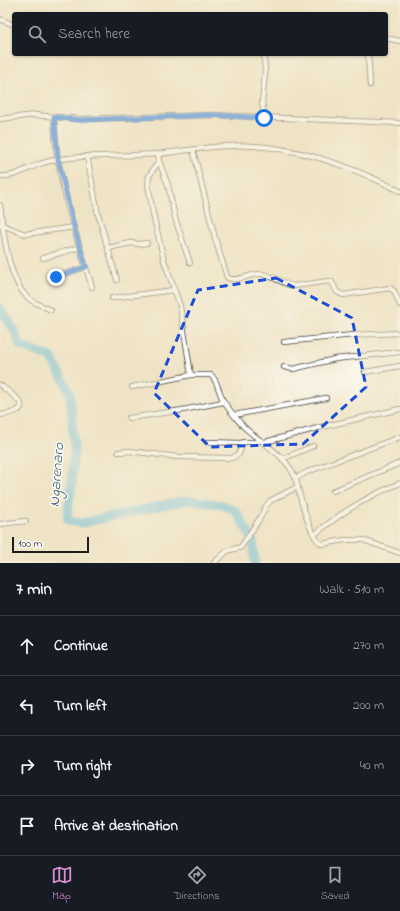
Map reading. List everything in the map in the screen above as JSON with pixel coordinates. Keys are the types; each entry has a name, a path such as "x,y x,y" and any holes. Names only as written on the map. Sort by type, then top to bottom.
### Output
{"street":[{"path":"0,19 12,24"},
{"path":"388,38 400,41"},
{"path":"264,56 265,73 262,103 264,118"},
{"path":"368,56 370,86"},
{"path":"0,119 35,115 79,120 212,115 400,123"},
{"path":"54,117 58,159 74,227 92,287"},
{"path":"0,176 9,176 58,159 87,156 158,154 245,145 302,152 336,163 379,180 400,191"},
{"path":"193,150 215,238 227,277 229,279 234,280 259,274 269,276 294,286 329,280 332,282 337,292 343,296 390,288 394,291 400,305"},
{"path":"158,154 168,185 175,218 190,263"},
{"path":"87,156 98,214 117,280"},
{"path":"159,161 149,176 148,184 164,260 180,306 191,375"},
{"path":"0,205 1,224 15,278 27,297 51,310"},
{"path":"1,224 26,234 74,227"},
{"path":"108,248 131,243 147,243"},
{"path":"43,258 80,247"},
{"path":"56,277 86,267"},
{"path":"112,298 174,290"},
{"path":"284,342 353,335 400,333"},
{"path":"284,367 293,369 335,359 400,352"},
{"path":"365,372 400,366"},
{"path":"132,387 191,375 213,376 224,402 234,415 251,433 263,441 286,462 295,479 298,493 314,535 319,542 322,544 344,540 363,540 400,553"},
{"path":"0,385 18,399 21,406 21,408 15,413 0,415"},
{"path":"234,415 326,398"},
{"path":"129,418 224,402"},
{"path":"207,442 242,443 263,441 400,409"},
{"path":"295,479 307,472 400,437"},
{"path":"118,452 129,451 178,457 232,458 239,454 242,443"},
{"path":"282,459 313,446"},
{"path":"333,491 400,463"},
{"path":"314,535 333,519 364,499 400,483"},
{"path":"214,563 223,553 241,546 270,502 297,487"},
{"path":"0,524 26,521"}],"highlighted area":[{"path":"276,278 352,318 366,387 303,444 210,447 154,393 198,290"}],"waterway":[{"name":"Ngarenaro","path":"0,308 14,329 20,346 51,357 70,393 74,448 72,483 67,517 69,521 82,523 187,500 223,505 236,511 253,541 255,563"}],"route":[{"path":"56,277 86,267 74,227 61,174 54,117 79,120 212,115 264,118"}]}
